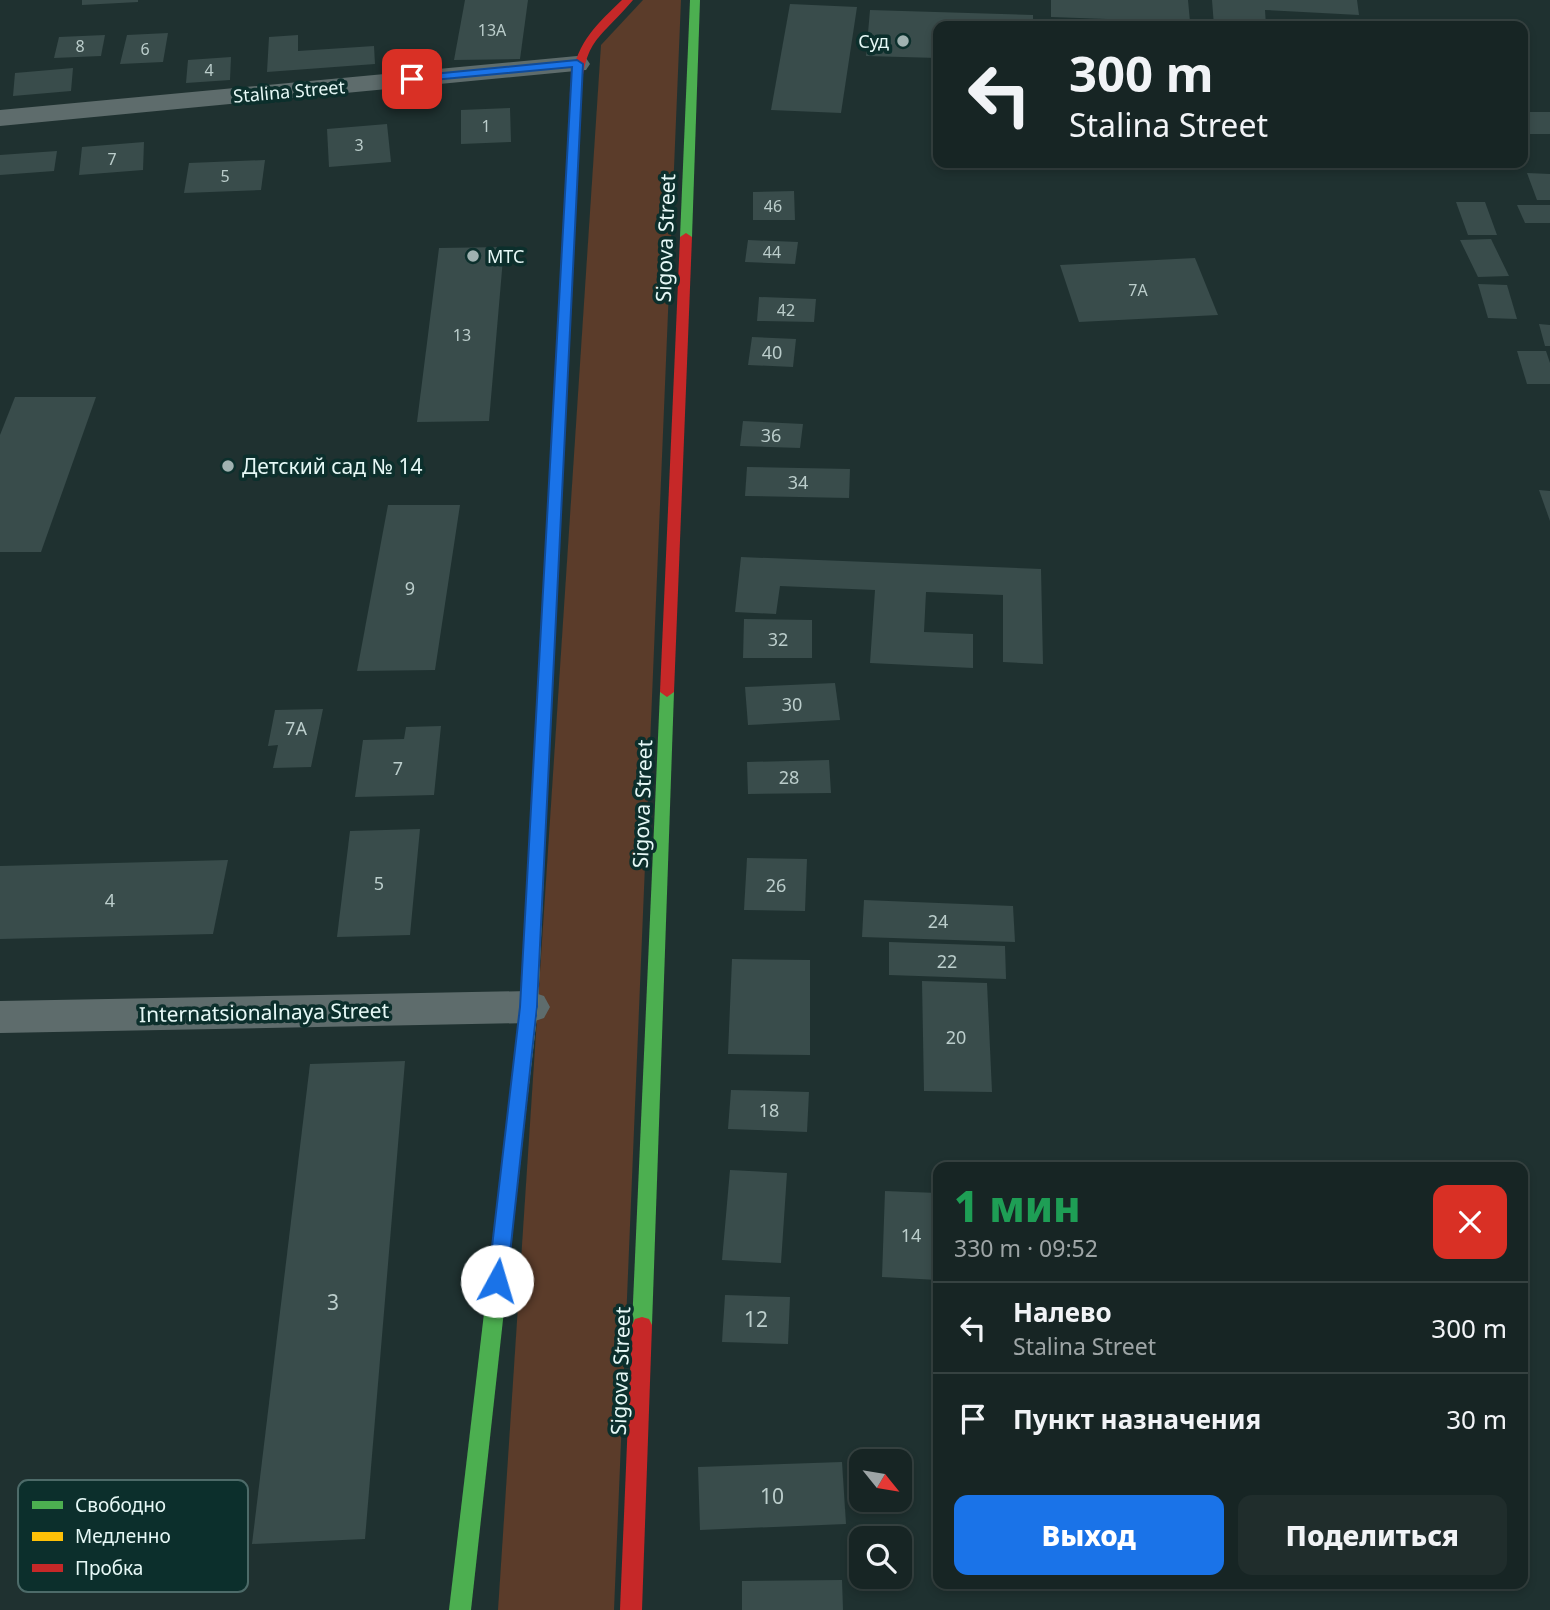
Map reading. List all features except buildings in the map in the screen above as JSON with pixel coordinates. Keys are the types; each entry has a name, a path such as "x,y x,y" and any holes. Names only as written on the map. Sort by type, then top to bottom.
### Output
{"main road":[{"path":"587,38 628,0"},
{"name":"Sigova Street","path":"631,1610 695,0"},
{"path":"460,1610 528,1007 577,64 587,38 586,13"}],"street":[{"name":"Stalina Street","path":"0,118 577,64"},
{"name":"Internatsionalnaya Street","path":"0,1017 528,1007"}],"shaded area":[{"path":"643,0 681,0 614,1610 498,1610 601,45"}],"traffic: fast":[{"path":"686,237 695,0"},
{"path":"545,685 575,102"},
{"path":"642,1325 667,692"},
{"path":"460,1610 519,1093"}],"traffic: slow":[{"path":"519,1093 529,1007 545,685"}],"traffic: jam":[{"path":"575,102 579,66 587,43 602,24 628,0"},
{"path":"667,692 686,237"},
{"path":"631,1610 642,1325"}],"place":[{"name":"Суд","path":"903,41"},
{"name":"МТС","path":"473,256"},
{"name":"Детский сад № 14","path":"228,466"}],"route":[{"path":"412,79 577,64 528,1007 497,1281"}]}
